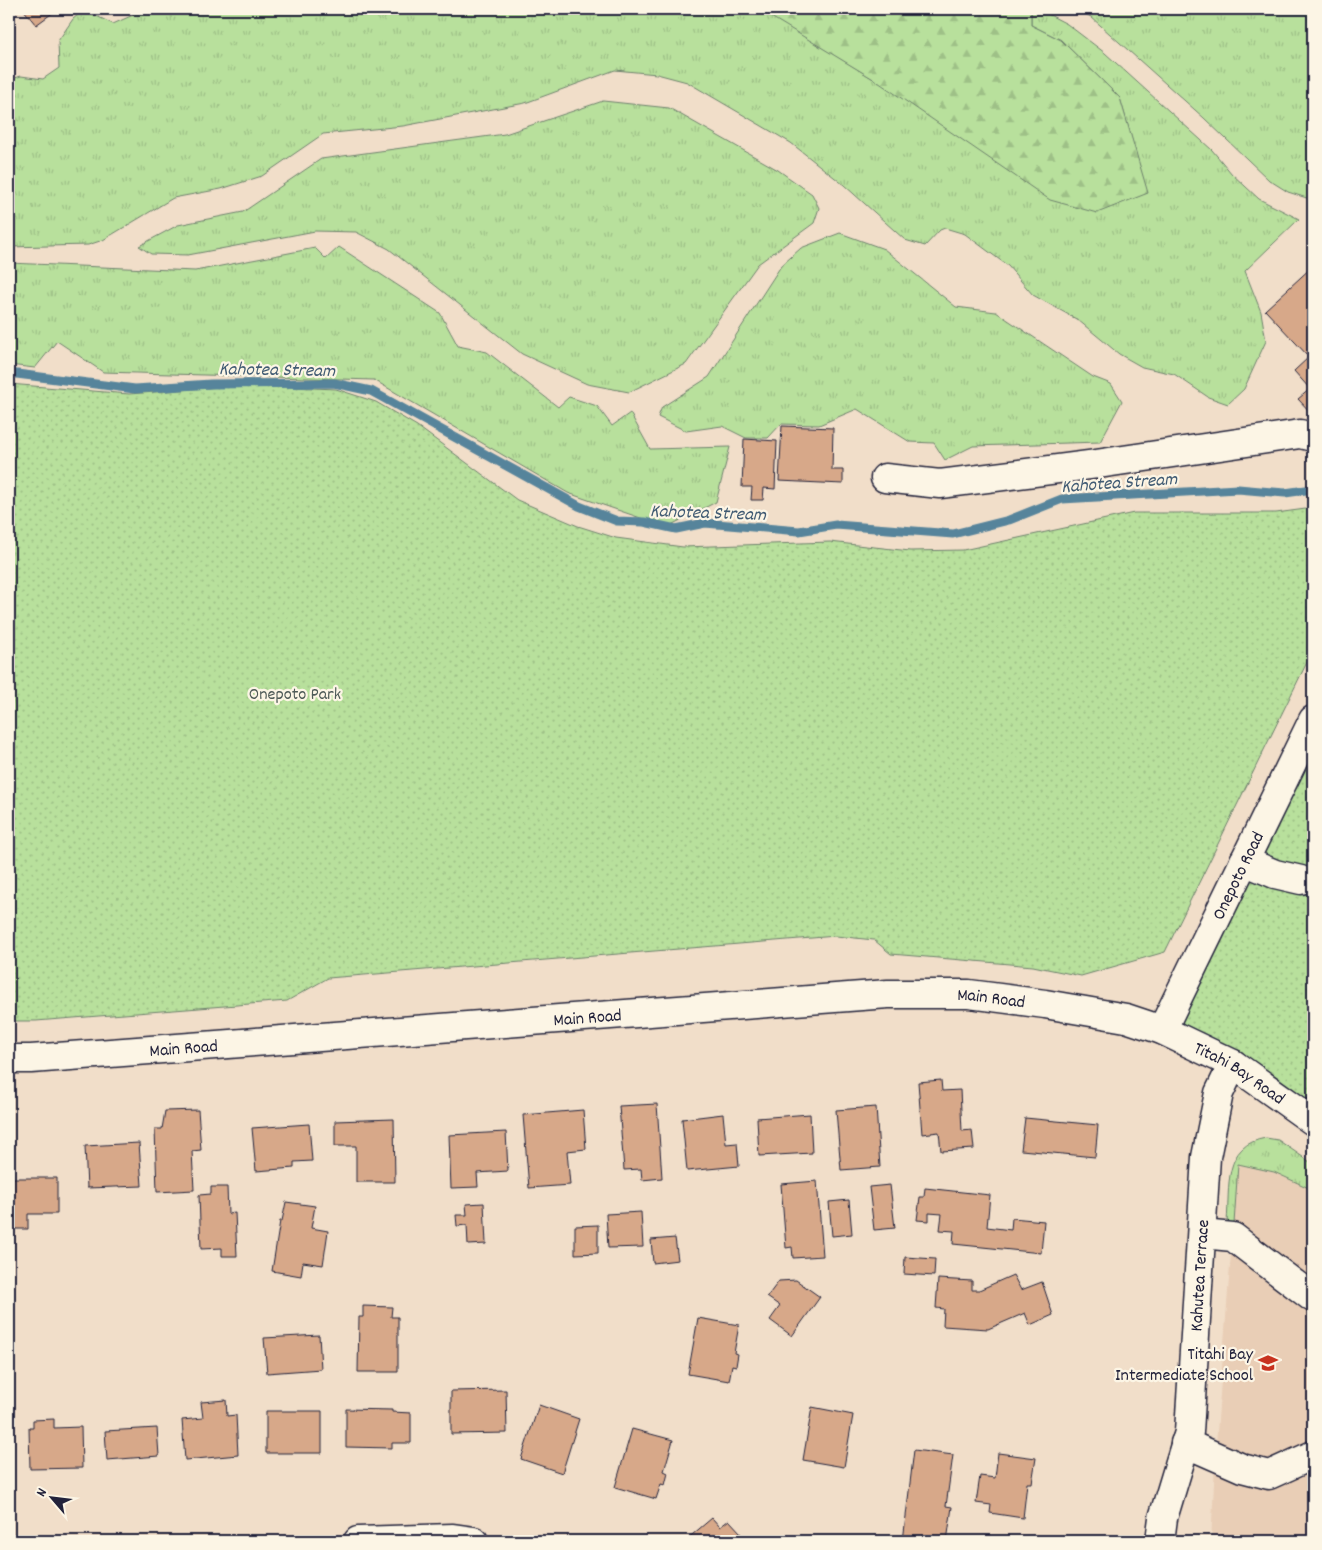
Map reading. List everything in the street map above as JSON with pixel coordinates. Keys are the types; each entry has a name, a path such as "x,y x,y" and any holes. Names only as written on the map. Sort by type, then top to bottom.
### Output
{"main road":[{"path":"885,478 940,484 1097,464 1300,434 1313,437"},
{"name":"Onepoto Road","path":"1162,1030 1313,720"},
{"path":"1244,860 1275,874 1300,880"},
{"name":"Main Road","path":"9,1059 31,1059 888,994 969,994 1035,1002 1126,1018 1162,1030"},
{"name":"Titahi Bay Road","path":"1162,1030 1233,1064 1313,1121"},
{"name":"Kahutea Terrace","path":"1162,1529 1189,1432 1206,1157 1212,1119 1219,1093 1233,1064"},
{"path":"1202,1234 1233,1237 1313,1298"},
{"path":"1186,1443 1242,1468 1269,1474 1313,1455"},
{"path":"358,1541 453,1538 474,1541"}],"shaded area":[{"name":"Titahi Bay Intermediate School","path":"1238,1164 1274,1172 1313,1190 1313,1541 1211,1541 1216,1445"}],"green space":[{"path":"136,9 761,9 875,80 1147,193 1120,98 1061,40 1031,25 1031,9 1038,9 1067,24 1105,53 1212,150 1232,174 1259,199 1299,219 1245,271 1261,312 1266,341 1244,389 1228,404 1208,397 1174,374 1142,367 1119,354 1078,320 1033,295 1008,266 965,234 945,228 940,230 925,246 905,240 844,185 791,143 687,82 657,74 615,70 525,103 403,126 323,134 262,176 221,189 173,198 103,240 88,245 9,247 9,80 21,76 43,79 59,68 58,41 73,19 84,10 113,24 133,15"},
{"path":"758,9 1031,9 1031,25 1061,40 1120,98 1148,193 1097,213 1050,200 875,80"},
{"path":"1077,9 1313,9 1313,200 1288,192 1269,180 1204,118 1091,17"},
{"path":"603,101 669,108 778,170 812,194 819,208 814,223 758,264 686,364 629,392 587,384 522,354 389,249 356,232 315,231 188,255 151,254 139,246 178,225 243,212 321,159 505,134"},
{"path":"840,233 884,249 956,307 996,312 1093,377 1111,384 1122,401 1100,442 973,446 945,460 934,443 910,442 857,409 819,425 781,424 768,438 746,438 722,426 686,431 658,417 662,407 709,377 781,266 801,248"},
{"path":"339,247 440,313 458,346 487,352 558,407 569,397 597,406 612,426 630,413 650,449 730,447 716,502 667,527 568,493 374,380 103,372 57,341 35,368 9,365 9,263 195,271 315,248 326,259"},
{"name":"Onepoto Park","path":"9,384 129,394 247,385 336,389 376,402 417,426 517,500 578,526 616,538 683,547 830,542 910,551 963,550 1134,513 1276,513 1313,508 1313,650 1165,952 1081,976 1033,966 891,954 874,940 836,936 328,978 287,1001 36,1021 9,1021"},
{"path":"1313,720 1313,1121 1162,1030"},
{"path":"1266,1138 1278,1140 1313,1164 1313,1190 1274,1172 1238,1164 1234,1224 1227,1222 1229,1182 1235,1158 1242,1149 1252,1142"}],"building":[{"path":"23,9 58,9 36,25"},
{"path":"1313,266 1313,415 1298,399 1310,389 1294,371 1309,357 1265,310"},
{"path":"782,426 833,428 832,470 843,470 843,484 779,481"},
{"path":"744,439 777,441 775,489 764,488 763,500 751,500 752,487 742,487"},
{"path":"941,1080 942,1091 960,1090 962,1131 972,1130 974,1149 941,1151 939,1132 922,1134 918,1082"},
{"path":"657,1104 662,1178 642,1180 641,1169 624,1170 619,1106"},
{"path":"876,1107 880,1167 841,1170 836,1110"},
{"path":"198,1110 201,1150 192,1151 194,1190 157,1192 155,1129 162,1129 165,1111"},
{"path":"583,1110 586,1149 567,1151 570,1185 529,1188 523,1115"},
{"path":"723,1114 726,1144 737,1143 739,1166 687,1171 682,1119"},
{"path":"810,1114 812,1153 759,1156 757,1118"},
{"path":"1025,1118 1098,1125 1095,1157 1021,1150"},
{"path":"394,1119 395,1182 356,1182 356,1146 335,1146 335,1121"},
{"path":"309,1124 312,1161 294,1162 294,1168 256,1171 252,1128"},
{"path":"506,1132 508,1171 477,1173 478,1187 451,1188 449,1135"},
{"path":"139,1143 142,1186 87,1188 85,1146"},
{"path":"9,1178 57,1178 57,1214 28,1214 28,1229 9,1229"},
{"path":"817,1181 823,1256 793,1258 792,1247 786,1248 781,1184"},
{"path":"890,1185 895,1228 874,1230 869,1187"},
{"path":"211,1187 227,1187 228,1214 235,1213 237,1256 222,1256 222,1248 201,1249 199,1195 211,1194"},
{"path":"925,1188 990,1195 987,1227 1011,1230 1012,1218 1044,1221 1041,1253 953,1244 954,1231 940,1230 942,1214 929,1213 929,1221 917,1220 920,1197 924,1197"},
{"path":"849,1200 852,1234 832,1236 829,1202"},
{"path":"286,1202 315,1206 311,1228 328,1231 323,1265 303,1262 301,1276 272,1271 280,1221 282,1221"},
{"path":"484,1203 486,1244 468,1245 467,1225 457,1226 456,1215 467,1215 466,1204"},
{"path":"641,1212 643,1247 608,1248 606,1214"},
{"path":"598,1225 598,1253 575,1254 575,1226"},
{"path":"675,1238 678,1260 653,1263 651,1240"},
{"path":"905,1257 935,1259 934,1276 904,1274"},
{"path":"1013,1275 1021,1290 1042,1282 1053,1315 1030,1325 1025,1313 988,1329 943,1326 944,1309 936,1308 938,1279 972,1281 972,1290 979,1290"},
{"path":"796,1280 820,1297 792,1336 770,1320 780,1306 767,1297 779,1281"},
{"path":"363,1306 392,1307 391,1317 398,1317 398,1372 358,1372 359,1317 363,1317"},
{"path":"698,1318 739,1325 734,1353 738,1354 736,1366 732,1365 729,1381 688,1374"},
{"path":"319,1335 321,1369 267,1373 264,1338"},
{"path":"506,1390 507,1433 451,1434 451,1391"},
{"path":"226,1400 227,1416 236,1415 238,1455 185,1460 182,1420 203,1418 201,1402"},
{"path":"539,1405 579,1419 562,1473 521,1459"},
{"path":"812,1407 853,1415 844,1467 803,1460"},
{"path":"346,1409 392,1410 392,1412 411,1413 411,1443 392,1443 392,1448 346,1447"},
{"path":"266,1411 322,1411 322,1453 266,1453"},
{"path":"54,1419 54,1428 81,1427 82,1468 30,1469 29,1428 33,1428 33,1420"},
{"path":"157,1428 159,1456 107,1460 105,1431"},
{"path":"632,1429 673,1440 664,1471 668,1473 665,1485 661,1484 656,1499 615,1487"},
{"path":"914,1450 953,1455 946,1506 952,1507 947,1541 903,1541"},
{"path":"998,1453 1036,1458 1032,1483 1027,1483 1023,1518 990,1513 991,1505 976,1503 980,1476 995,1478"},
{"path":"712,1518 720,1527 729,1520 741,1533 732,1541 686,1540"}],"waterway":[{"name":"Kahotea Stream","path":"9,373 135,389 211,384 334,383 371,391 579,506 617,521 644,522 676,529 705,523 799,531 836,525 953,534 1009,520 1062,499 1238,489 1285,493 1313,489"}],"place":[{"name":"Titahi Bay Intermediate School","path":"1268,1363"}]}
